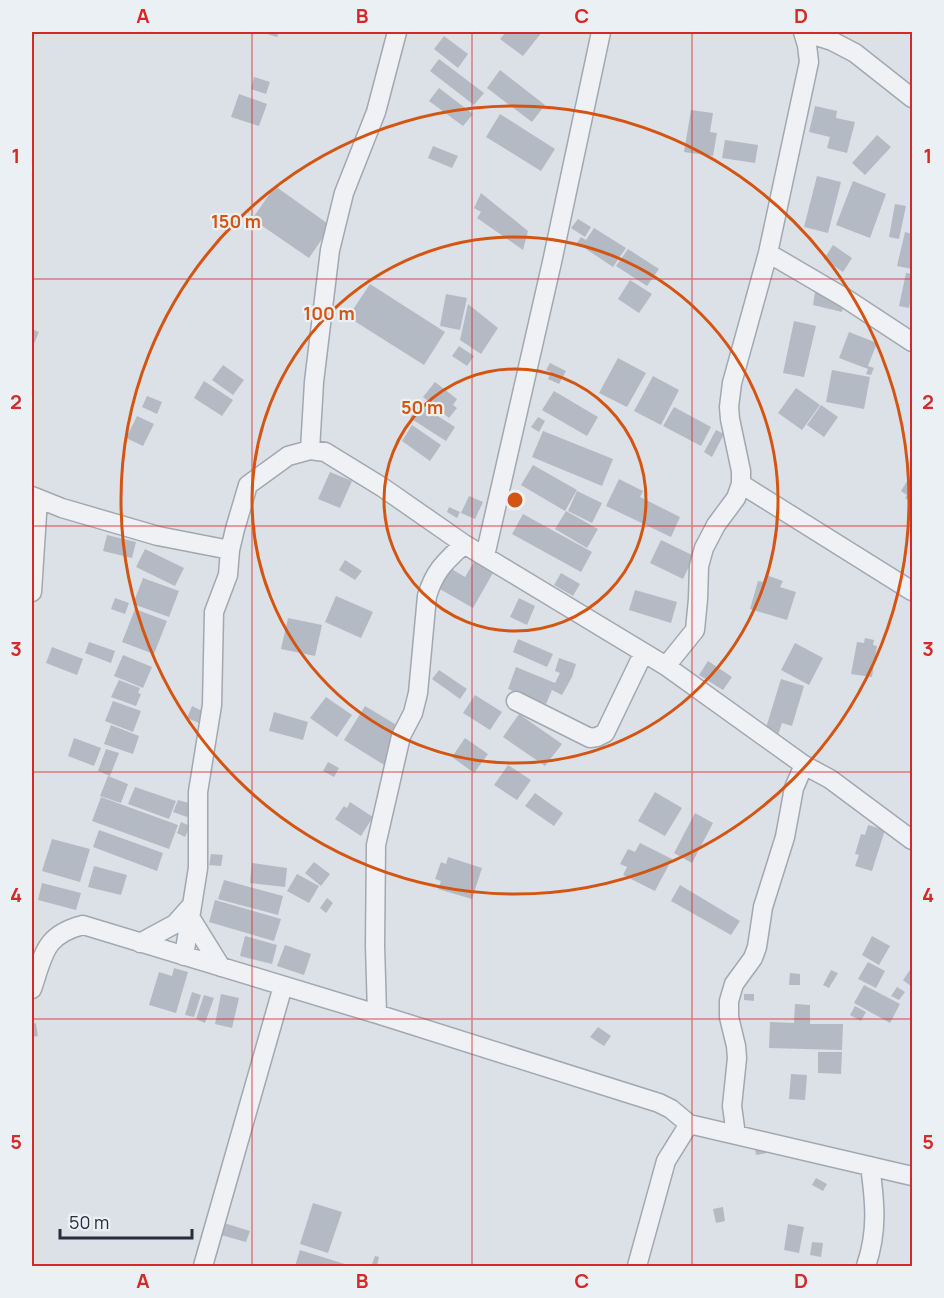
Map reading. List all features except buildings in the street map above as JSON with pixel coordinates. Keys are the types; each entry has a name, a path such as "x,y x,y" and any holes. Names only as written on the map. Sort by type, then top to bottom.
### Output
{"street":[{"path":"310,450 314,382 330,250 344,193 376,112 397,32"},
{"path":"485,556 602,32"},
{"path":"666,666 695,630 699,566 704,548 716,525 736,498 741,484 741,471 730,420 732,383 768,253 809,62 803,32 832,41 855,53 912,98"},
{"path":"768,253 845,298 912,342"},
{"path":"184,956 198,868 198,792 212,705 214,612 228,575 235,529 248,485 288,456 310,450 325,452 382,487 465,544 666,666 804,765 830,779 912,840"},
{"path":"741,484 912,591"},
{"path":"32,591 35,498 158,536 231,550"},
{"path":"377,1014 376,845 401,736 413,713 418,693 427,596 431,581 440,568 465,544"},
{"path":"516,701 590,738 597,737 605,733 643,654"},
{"path":"736,1135 732,1106 737,1058 729,1017 729,1001 734,984 753,958 757,947 763,907 785,837 794,788 804,765"},
{"path":"140,943 175,924 191,911"},
{"path":"191,911 221,967"},
{"path":"32,989 45,951 55,937 67,929 83,925 659,1103 671,1109 688,1124 912,1176"},
{"path":"203,1266 283,986"},
{"path":"637,1266 666,1161 688,1124"},
{"path":"866,1266 876,1217 870,1166"}]}
